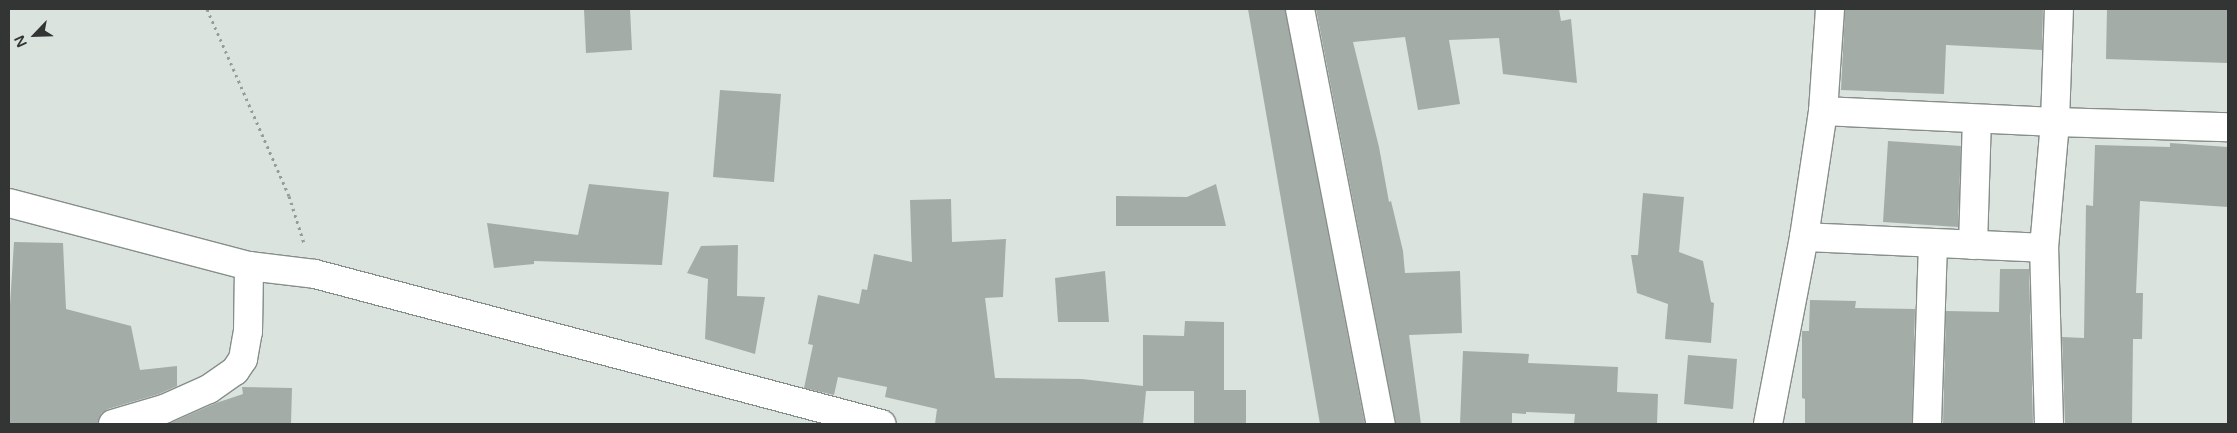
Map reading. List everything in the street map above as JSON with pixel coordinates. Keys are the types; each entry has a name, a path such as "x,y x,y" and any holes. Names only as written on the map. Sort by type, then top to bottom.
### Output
{"street":[{"path":"1300,9 1381,424"},
{"path":"1768,424 1804,237 1823,111 1830,9"},
{"path":"2049,424 2044,248 2055,122 2059,9"},
{"path":"1823,111 1977,119 2228,127"},
{"path":"1973,245 1977,119"},
{"path":"9,202 248,266 315,274 881,424"},
{"path":"1804,237 2044,248"},
{"path":"1927,424 1932,244"},
{"path":"112,424 182,401 209,389 235,371 243,359 248,332 248,266"}],"path":[{"path":"207,9 289,196 315,274"}],"building":[{"path":"584,9 630,9 632,50 586,53"},
{"path":"1248,9 1285,9 1365,424 1320,424"},
{"path":"1316,9 1559,9 1561,21 1571,19 1577,83 1503,74 1499,38 1449,40 1460,104 1418,110 1405,37 1353,42 1379,147 1389,202 1391,201 1403,251 1405,273 1460,271 1462,333 1409,335 1421,424 1396,424"},
{"path":"1845,9 2043,9 2042,50 1946,45 1944,94 1841,90"},
{"path":"2107,9 2228,9 2228,63 2106,59"},
{"path":"720,90 781,94 774,182 713,177"},
{"path":"1888,141 1961,146 1958,227 1883,222"},
{"path":"2170,143 2228,147 2228,207 2140,201 2136,293 2143,293 2142,339 2133,339 2132,424 2065,424 2062,337 2084,338 2086,205 2093,206 2095,145 2170,147"},
{"path":"589,184 669,192 662,265 534,261 534,264 494,268 487,223 578,235"},
{"path":"1216,184 1226,226 1116,226 1116,196 1187,197"},
{"path":"1643,193 1684,197 1679,252 1703,261 1711,302 1714,303 1711,343 1665,339 1668,304 1637,293 1631,255 1638,255"},
{"path":"951,199 952,242 1006,239 1003,297 985,298 995,378 1082,379 1143,386 1143,335 1184,336 1185,321 1224,322 1224,390 1246,390 1246,424 1194,424 1194,391 1146,391 1143,424 935,424 937,409 885,397 887,387 838,377 834,395 804,388 813,345 808,344 818,295 859,304 862,289 867,290 874,254 912,262 910,200"},
{"path":"14,242 63,243 66,309 131,326 140,370 177,366 177,386 159,394 108,409 101,414 98,424 9,424 9,321"},
{"path":"738,245 737,296 765,297 755,354 705,339 708,279 687,273 701,246"},
{"path":"2000,269 2029,269 2033,424 1943,424 1946,311 1999,312"},
{"path":"1105,271 1109,322 1058,322 1055,278"},
{"path":"1810,300 1856,301 1855,308 1915,309 1912,424 1805,424 1805,399 1802,398 1802,331 1809,331"},
{"path":"1463,351 1529,354 1528,363 1618,367 1617,392 1658,394 1657,424 1574,424 1575,414 1526,412 1526,414 1512,413 1512,424 1460,424"},
{"path":"1688,355 1737,359 1733,409 1684,404"},
{"path":"242,387 292,388 291,424 168,424 216,403 243,394"}]}
